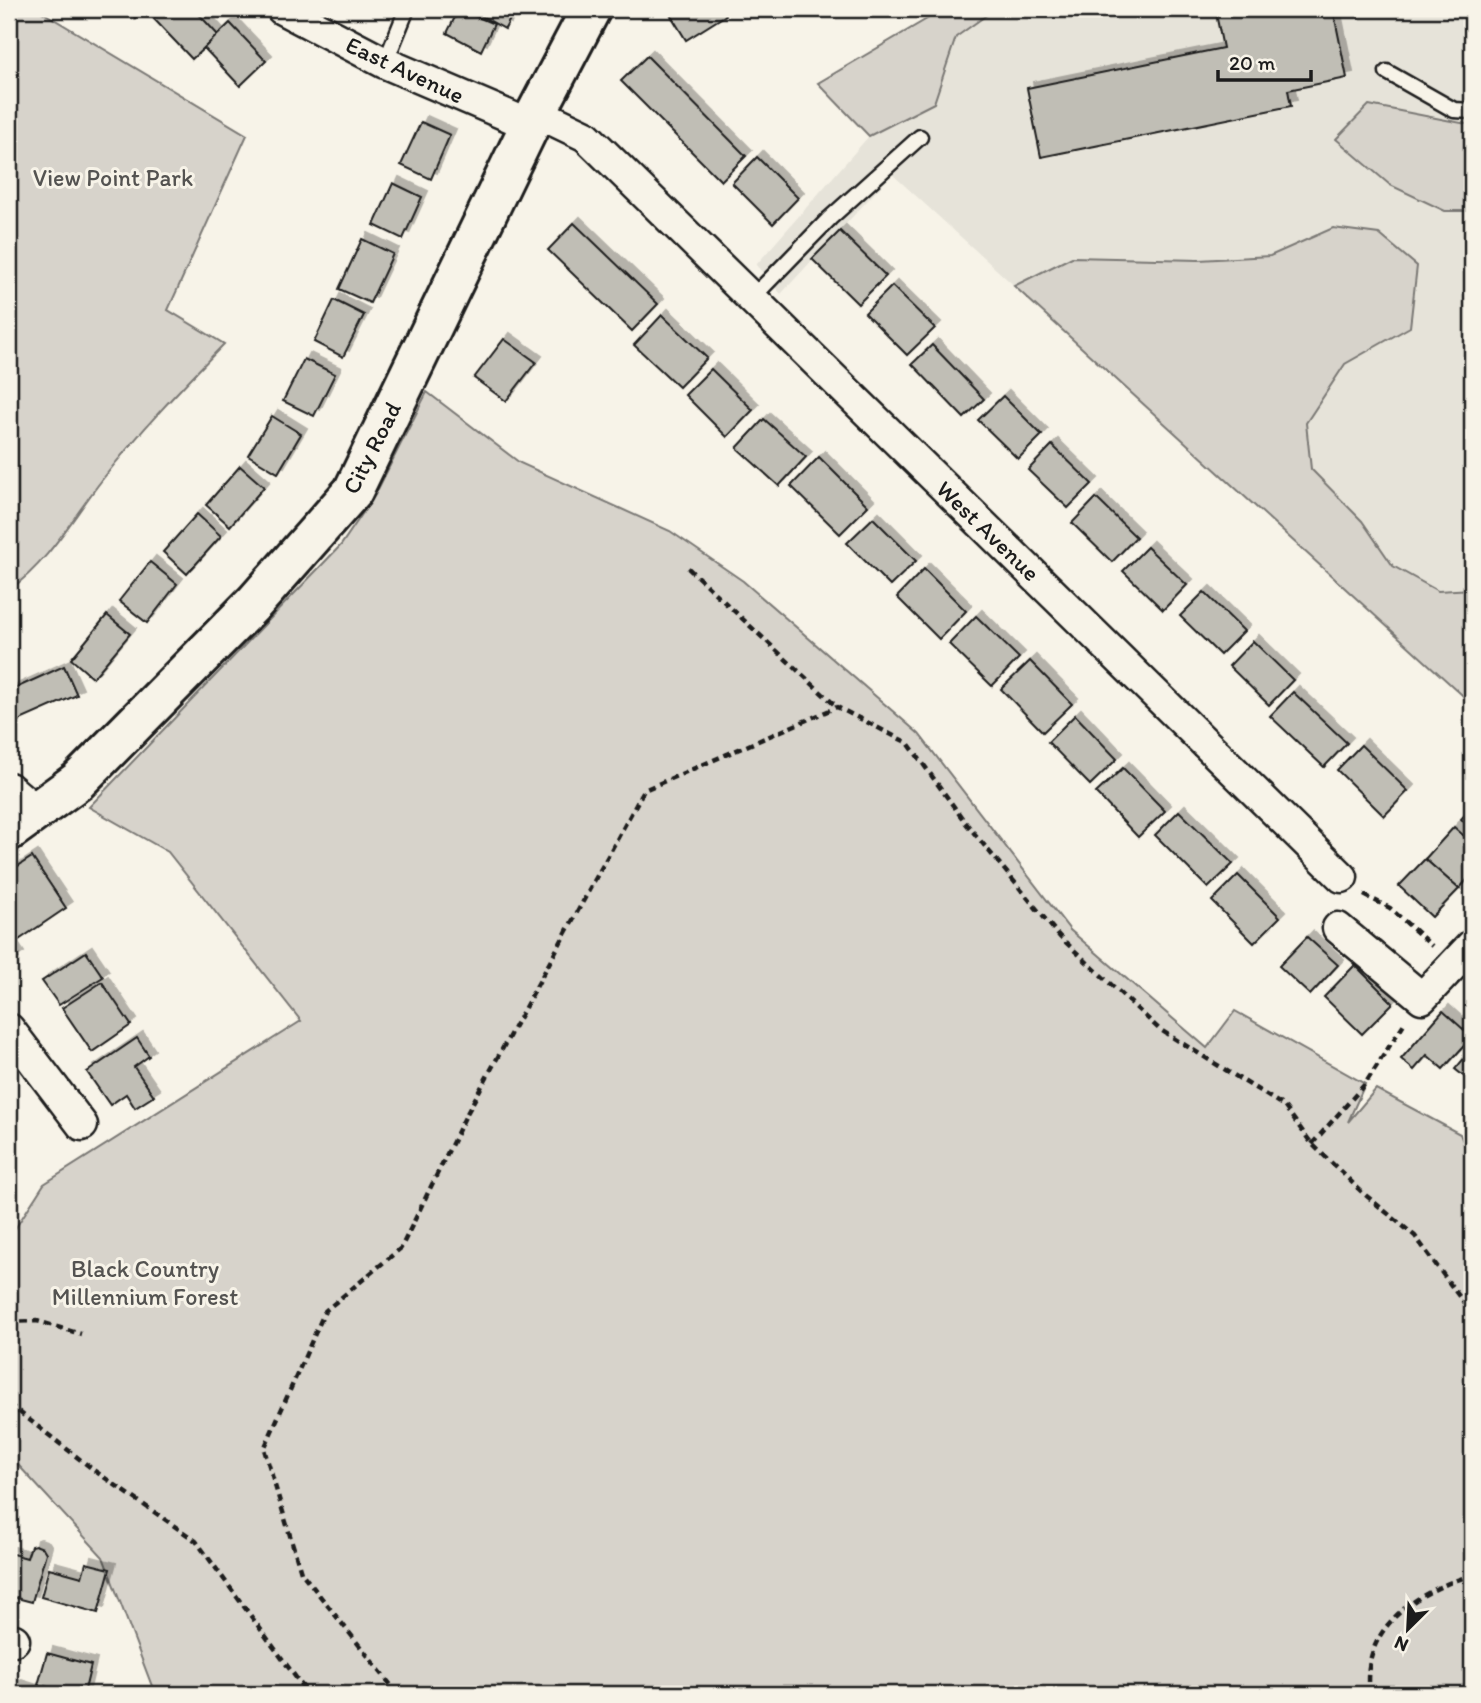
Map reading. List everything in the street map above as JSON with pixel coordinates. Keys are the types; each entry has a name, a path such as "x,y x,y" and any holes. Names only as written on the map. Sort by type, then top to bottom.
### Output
{"street":[{"name":"East Avenue","path":"282,9 385,63 533,119"},
{"name":"City Road","path":"18,810 78,781 255,602 353,491 533,119 591,9"},
{"name":"West Avenue","path":"533,119 586,136 1342,877"},
{"path":"1338,928 1422,998 1472,946"},
{"path":"9,1029 82,1125"}],"lane":[{"path":"385,63 407,9"},
{"path":"1387,72 1454,110 1472,111"},
{"path":"751,299 830,218 920,137"}],"path":[{"path":"688,568 837,707 908,743 965,822 1059,937 1159,1029 1284,1106 1312,1144 1363,1193 1415,1236 1472,1314"},
{"path":"398,1694 301,1572 264,1448 325,1311 401,1248 465,1117 644,790 837,707"},
{"path":"1342,877 1362,895 1390,908 1439,953"},
{"path":"1312,1144 1365,1084 1411,1012"},
{"path":"9,1322 37,1321 81,1334"},
{"path":"9,1404 94,1471 197,1541 308,1694"},
{"path":"1369,1694 1370,1662 1378,1635 1396,1613 1444,1583 1472,1575"}],"shaded area":[{"path":"944,9 1472,9 1472,704 892,174 781,294 756,265 869,136 818,83"}],"green space":[{"name":"View Point Park","path":"9,9 37,9 247,135 168,310 224,344 131,444 48,553 9,590"},
{"path":"944,9 995,9 956,37 934,103 869,136 818,83"},
{"path":"1369,105 1472,125 1472,211 1445,211 1390,185 1336,139"},
{"path":"1333,228 1379,234 1417,266 1410,327 1345,364 1306,423 1311,469 1362,521 1393,566 1438,591 1472,589 1472,704 1014,286 1072,257 1199,260 1270,256"},
{"name":"Black Country Millennium Forest","path":"427,392 520,463 670,531 743,581 919,734 1070,930 1207,1048 1235,1011 1365,1084 1348,1122 1376,1089 1460,1134 1472,1164 1472,1694 155,1694 103,1557 9,1455 9,1238 44,1184 301,1021 168,852 89,807 341,545 375,495"}],"building":[{"path":"127,9 145,9 135,18"},
{"path":"163,9 194,9 218,35 192,59 153,18"},
{"path":"459,9 494,24 481,51 447,33"},
{"path":"469,9 515,9 505,29"},
{"path":"667,9 723,9 726,15 686,40"},
{"path":"1215,9 1333,9 1347,78 1288,90 1291,106 1041,157 1027,88 1223,48"},
{"path":"230,23 266,61 240,86 204,48"},
{"path":"647,56 746,156 721,181 621,81"},
{"path":"421,122 450,135 431,179 401,165"},
{"path":"757,157 798,198 773,224 732,183"},
{"path":"393,183 422,197 403,239 374,225"},
{"path":"574,223 658,304 632,331 548,250"},
{"path":"840,231 886,276 858,304 812,259"},
{"path":"362,239 393,254 370,303 339,289"},
{"path":"892,286 935,328 907,355 865,313"},
{"path":"334,300 364,315 343,357 314,342"},
{"path":"662,315 707,358 679,387 634,345"},
{"path":"504,339 536,362 506,401 474,378"},
{"path":"932,345 984,399 964,418 912,364"},
{"path":"304,359 335,374 314,416 283,401"},
{"path":"711,369 753,410 727,437 685,395"},
{"path":"1003,396 1042,435 1018,459 978,420"},
{"path":"272,416 301,434 278,473 248,455"},
{"path":"764,419 806,457 779,486 737,448"},
{"path":"1052,445 1092,484 1068,508 1028,470"},
{"path":"819,457 868,506 840,534 791,486"},
{"path":"240,466 264,487 230,526 206,505"},
{"path":"1096,498 1136,537 1112,562 1072,523"},
{"path":"197,514 221,536 187,574 163,552"},
{"path":"873,518 916,561 890,586 847,543"},
{"path":"1147,547 1187,585 1163,610 1123,571"},
{"path":"150,562 177,584 147,623 119,601"},
{"path":"924,569 966,611 939,639 897,597"},
{"path":"1204,592 1244,631 1220,655 1180,616"},
{"path":"107,615 130,634 93,678 71,659"},
{"path":"976,616 1019,658 992,686 949,644"},
{"path":"1253,641 1293,680 1269,705 1229,666"},
{"path":"1030,661 1072,704 1043,732 1001,689"},
{"path":"64,666 77,695 16,722 9,705 9,691"},
{"path":"1293,692 1347,743 1324,767 1270,716"},
{"path":"1075,715 1117,759 1090,785 1048,742"},
{"path":"1361,745 1408,791 1384,816 1337,770"},
{"path":"1123,768 1165,811 1138,837 1096,793"},
{"path":"1472,807 1472,830 1461,819"},
{"path":"1179,811 1233,864 1208,888 1155,835"},
{"path":"1454,827 1472,843 1472,874 1459,889 1425,859"},
{"path":"32,857 66,908 10,946 18,958 9,964 9,872"},
{"path":"1425,859 1459,889 1432,917 1399,886"},
{"path":"1238,875 1280,917 1254,943 1212,901"},
{"path":"1307,937 1338,965 1310,995 1279,966"},
{"path":"86,952 103,977 59,1005 42,981"},
{"path":"1355,965 1393,1003 1362,1034 1324,997"},
{"path":"102,982 131,1025 92,1052 62,1008"},
{"path":"1443,1011 1472,1037 1443,1069 1427,1055 1414,1070 1401,1059"},
{"path":"137,1038 149,1056 134,1067 154,1096 135,1108 126,1094 110,1105 87,1072"},
{"path":"1472,1049 1472,1083 1455,1069"},
{"path":"31,1546 43,1548 46,1553 32,1602 9,1596 9,1553 27,1558"},
{"path":"86,1563 110,1569 98,1613 41,1597 49,1568 82,1577"},
{"path":"47,1653 91,1665 84,1694 38,1685"},
{"path":"9,1684 41,1694 9,1694"}]}
